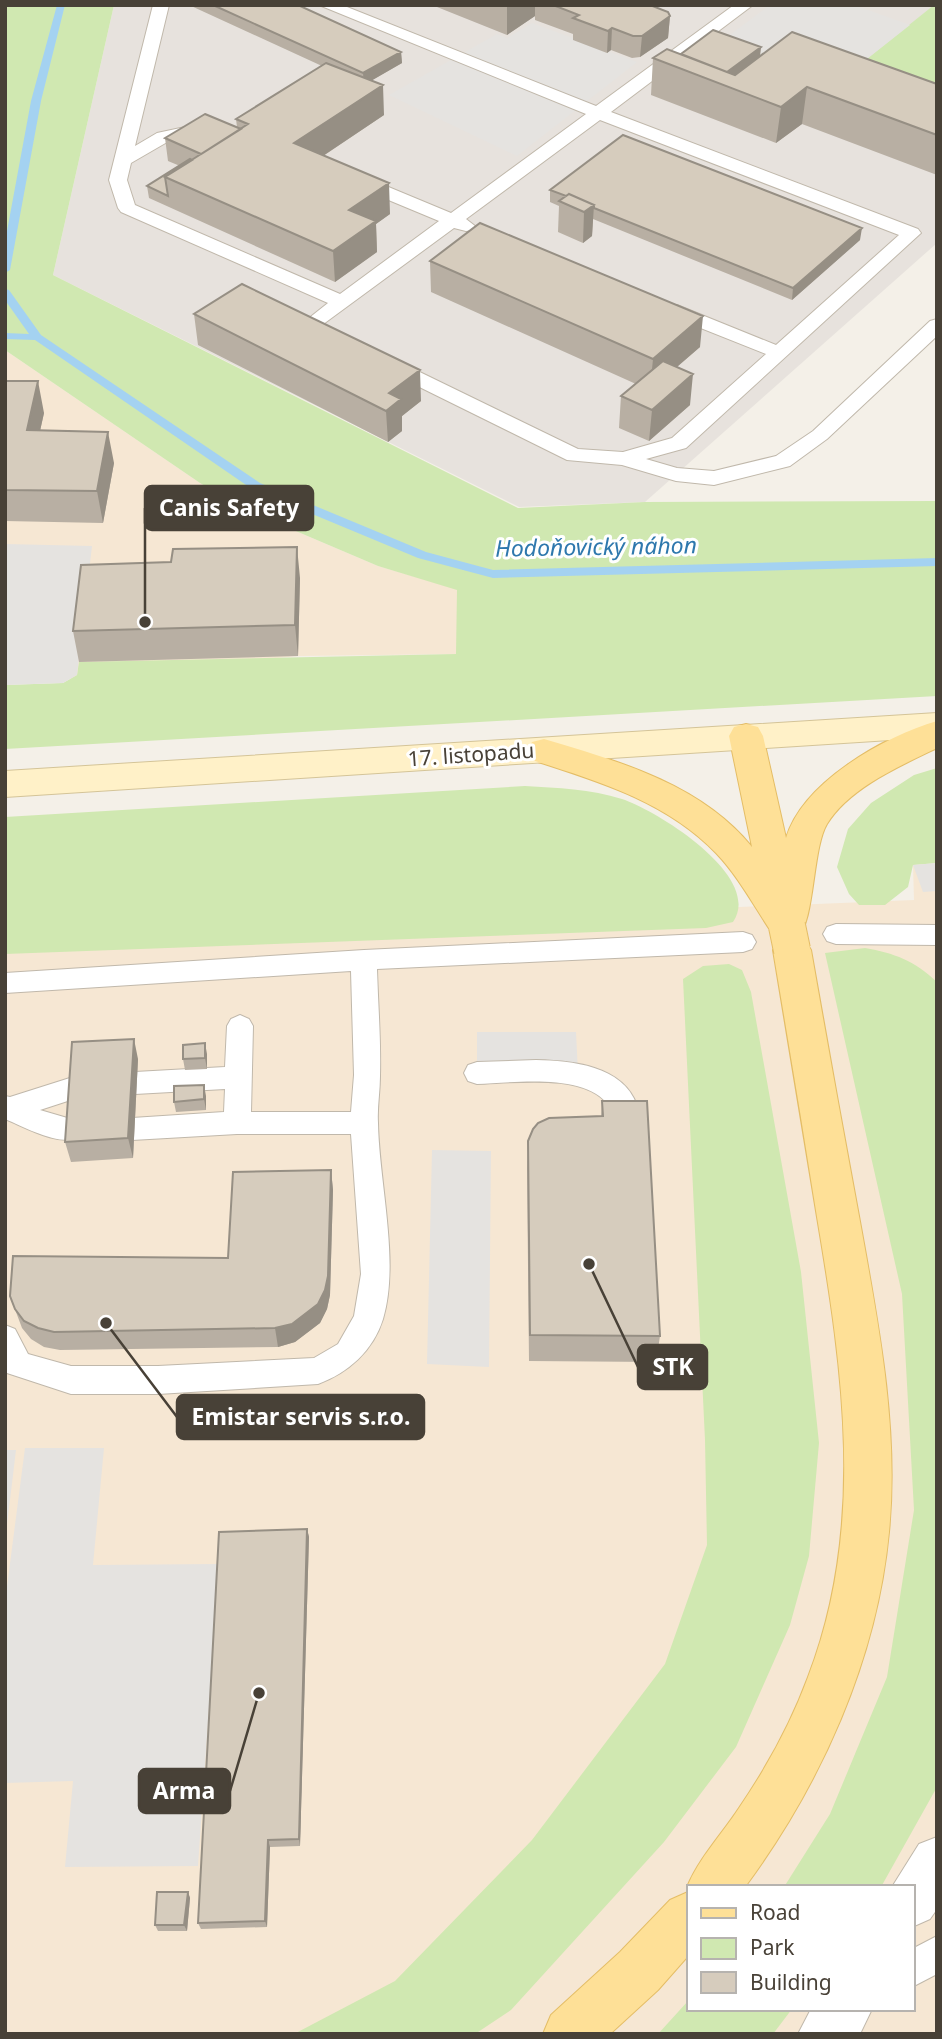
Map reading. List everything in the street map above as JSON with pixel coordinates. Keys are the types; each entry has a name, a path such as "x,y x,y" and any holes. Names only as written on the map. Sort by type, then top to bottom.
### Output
{"main road":[{"name":"17. listopadu","path":"5,784 937,725"},
{"path":"790,938 806,828 818,811 849,782 937,733"},
{"path":"714,1885 762,1818 821,1707 841,1650 853,1604 866,1534 869,1463 855,1309 790,938 746,736"},
{"path":"544,751 626,778 684,806 730,845 790,938"},
{"path":"570,2034 639,1971 687,1918"}],"street":[{"path":"914,1898 937,1861"}],"lane":[{"path":"161,5 118,180 127,208 342,302"},
{"path":"327,5 598,113 912,233 679,443 623,459"},
{"path":"345,344 309,326 740,6"},
{"path":"122,161 163,137 201,128 223,129"},
{"path":"339,173 478,230"},
{"path":"653,302 779,353"},
{"path":"369,356 574,455 623,459 676,474 714,478 783,461 820,435 937,325"},
{"path":"836,934 937,935"},
{"path":"5,983 364,960 743,942"},
{"path":"9,1359 71,1380 158,1380 318,1371 348,1353 368,1319 375,1274 364,1124 367,1075 364,960"},
{"path":"237,1123 240,1026"},
{"path":"477,1073 578,1073 607,1084 624,1104 628,1129"},
{"path":"135,1083 239,1077"},
{"path":"7,1108 73,1088"},
{"path":"7,1108 45,1124 71,1130"},
{"path":"132,1129 237,1123 364,1124"},
{"path":"914,1968 937,1954"}],"shaded area":[{"path":"114,5 937,5 937,243 645,502 519,507 53,275"},
{"path":"770,5 854,5 910,25 834,85 719,43"},
{"path":"532,23 637,62 517,156 389,95 497,34 507,38"},
{"path":"5,350 200,483 244,509 378,566 457,589 457,654 298,656 5,685"},
{"path":"5,544 92,546 77,675 63,683 5,685"},
{"path":"937,863 937,2034 5,2034 5,937 914,900 913,865"},
{"path":"937,863 937,891 923,892 913,865"},
{"path":"477,1032 576,1032 578,1073 477,1073"},
{"path":"432,1150 491,1151 489,1367 427,1364"},
{"path":"25,1448 104,1448 93,1565 219,1564 198,1866 65,1867 73,1781 5,1783 5,1602"},
{"path":"5,1450 16,1450 5,1541"}],"green space":[{"path":"5,5 114,5 53,275 518,508 645,502 937,501 937,696 5,749 5,685 63,683 77,675 79,662 456,654 457,590 378,566 244,509 200,483 5,350"},
{"path":"937,5 937,120 834,85"},
{"path":"937,768 937,863 913,865 908,887 885,905 859,905 849,894 837,867 848,829 871,803 914,775"},
{"path":"525,786 586,791 622,799 681,831 721,866 734,885 739,904 733,922 706,928 5,954 5,817"},
{"path":"865,948 885,952 904,959 937,982 937,1787 882,1885 785,1885 830,1814 887,1677 914,1510 902,1294 825,953"},
{"path":"729,964 742,970 751,992 801,1272 819,1443 809,1556 790,1625 736,1747 664,1842 511,2010 475,2034 294,2034 395,1981 532,1840 665,1664 707,1545 705,1440 683,979 703,966"},
{"path":"687,2002 687,2011 790,2011 773,2034 658,2034"}],"building":[{"path":"213,5 298,5 401,52 363,73"},
{"path":"553,5 650,5 668,12 670,16 642,36 633,36 612,28 608,31 573,18 579,15"},
{"path":"713,30 761,47 727,72 681,54"},
{"path":"792,32 937,84 937,135 807,87 781,107 653,58 667,49 735,75"},
{"path":"326,63 383,85 294,143 389,183 349,210 376,221 333,251 165,177 248,124 236,119"},
{"path":"205,114 241,129 201,154 165,138"},
{"path":"623,135 862,228 793,288 594,208 594,205 569,194 566,196 550,190"},
{"path":"192,160 165,177 168,196 147,186"},
{"path":"569,194 594,205 584,212 559,201"},
{"path":"480,223 703,316 653,359 430,261"},
{"path":"242,284 420,370 389,393 401,399 386,411 194,314"},
{"path":"663,361 693,374 652,410 621,396"},
{"path":"5,381 38,381 27,430 108,432 97,491 5,490"},
{"path":"297,547 295,625 73,631 81,565 171,562 173,549"},
{"path":"134,1039 128,1138 65,1142 72,1042"},
{"path":"205,1043 205,1058 183,1059 183,1045"},
{"path":"204,1085 204,1099 174,1102 174,1086"},
{"path":"602,1101 647,1101 660,1336 530,1335 528,1141 538,1123 549,1118 603,1116"},
{"path":"331,1170 328,1276 325,1290 318,1304 292,1324 275,1328 54,1332 24,1321 15,1309 10,1296 13,1256 228,1258 233,1172"},
{"path":"307,1529 299,1839 268,1840 265,1921 198,1923 219,1532"},
{"path":"157,1892 188,1892 184,1925 155,1925"}],"waterway":[{"name":"Hodoňovický náhon","path":"5,270 36,101 61,5"},
{"name":"Hodoňovický náhon","path":"5,292 37,337"},
{"path":"5,336 37,337"},
{"name":"Hodoňovický náhon","path":"37,337 256,486 422,555 493,574 937,562"}],"place":[{"name":"Canis Safety","path":"145,622"},
{"name":"STK","path":"589,1264"},
{"name":"Emistar servis s.r.o.","path":"106,1323"},
{"name":"Arma","path":"259,1693"}]}
